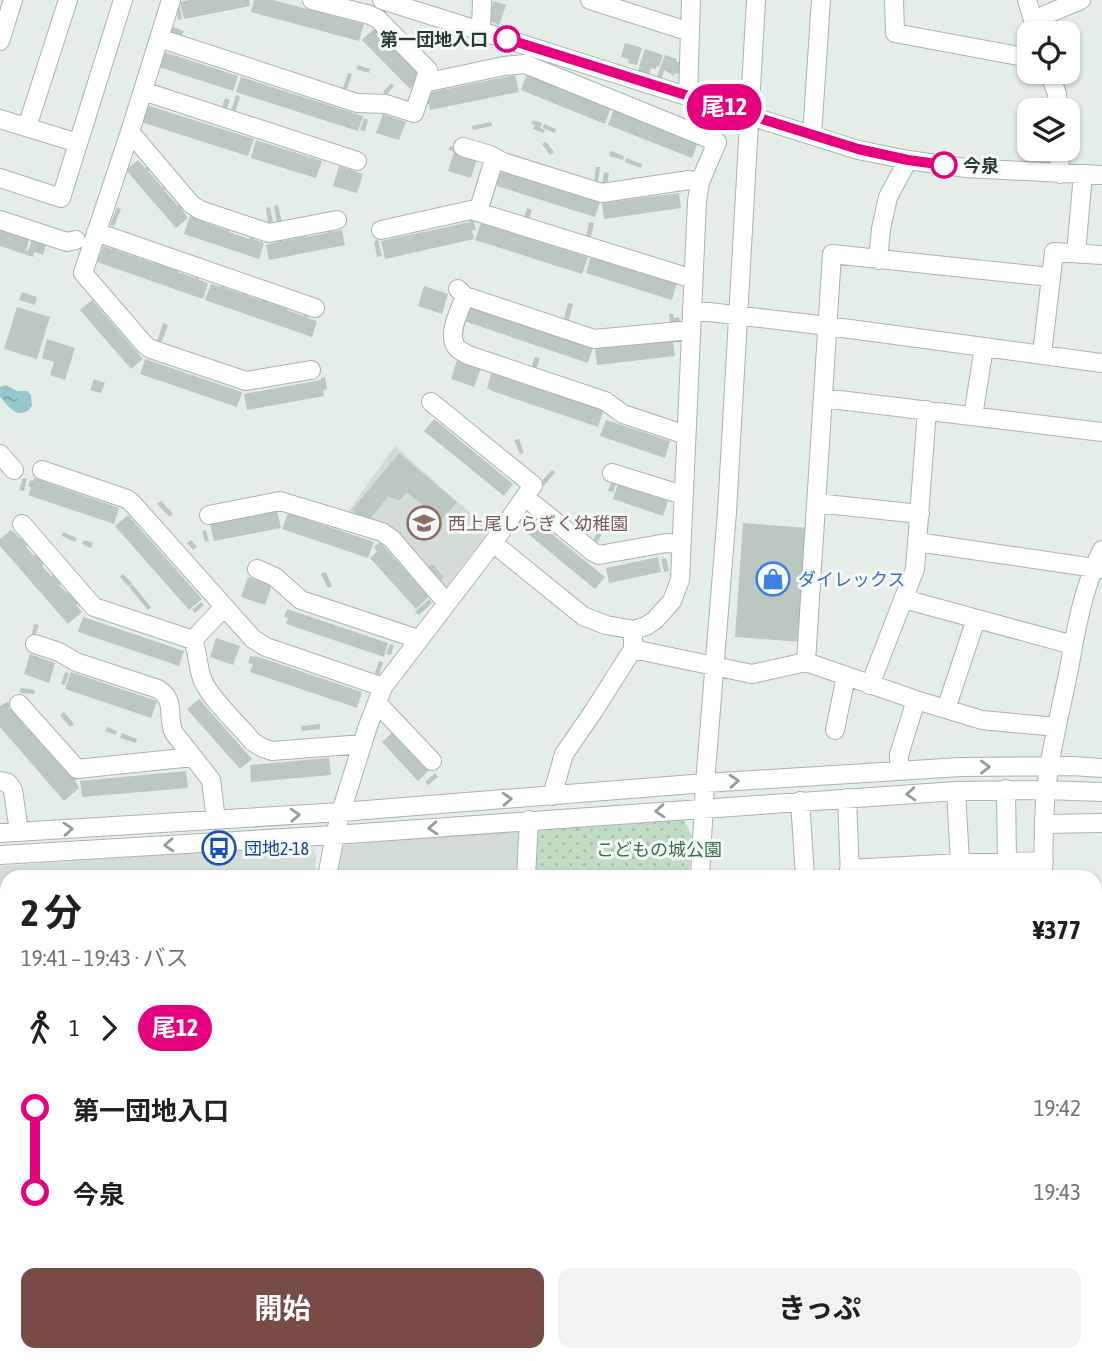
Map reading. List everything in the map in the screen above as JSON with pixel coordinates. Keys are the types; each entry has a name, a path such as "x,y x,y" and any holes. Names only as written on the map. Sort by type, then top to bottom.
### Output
{"street":[{"path":"0,41 13,0"},
{"path":"27,127 68,0"},
{"path":"0,178 61,198 123,0"},
{"path":"171,0 82,273 151,349 246,381 311,370"},
{"path":"159,38 357,103 386,104 414,113 428,70 378,19 312,0"},
{"path":"382,0 858,149 908,160 966,168 1102,175"},
{"path":"481,31 482,0"},
{"path":"590,0 639,8 690,32"},
{"path":"688,96 691,0"},
{"path":"700,870 727,512 757,0"},
{"path":"812,135 821,0"},
{"path":"894,0 895,33 1017,56"},
{"path":"1027,0 1033,21"},
{"path":"1045,21 1081,0"},
{"path":"424,83 504,66 531,65 716,142 699,182 696,201 680,580 672,601 646,626 634,630 606,625 583,616 493,543"},
{"path":"143,91 358,161"},
{"path":"0,119 78,144"},
{"path":"130,132 191,204 200,210 269,233 337,220"},
{"path":"463,147 602,193 689,180 699,182"},
{"path":"478,212 492,166 497,159"},
{"path":"878,260 888,197 908,160"},
{"path":"1059,161 1060,174"},
{"path":"1076,253 1083,174"},
{"path":"381,230 471,210 693,279"},
{"path":"0,220 67,242 76,240"},
{"path":"96,232 316,308"},
{"path":"1042,354 1054,252 1102,255"},
{"path":"806,662 832,254 1050,277"},
{"path":"687,435 623,414 605,401 468,355 457,348 452,334 461,292 594,339 691,330"},
{"path":"692,310 1102,363"},
{"path":"973,416 984,347"},
{"path":"823,397 1102,432"},
{"path":"328,870 341,812 380,695 418,639 493,543 533,485 431,402"},
{"path":"870,685 915,569 928,410"},
{"path":"0,454 14,470"},
{"path":"42,470 127,499 253,639 380,695 432,761"},
{"path":"612,473 683,495"},
{"path":"525,497 599,555 666,543 681,544"},
{"path":"209,515 280,501 382,533 392,539 446,602"},
{"path":"816,503 920,514"},
{"path":"22,524 94,607 193,640 202,680 208,691 253,742 262,748 272,751 363,744"},
{"path":"917,542 1098,568"},
{"path":"882,870 960,863 1007,863 1044,869 1046,790 1057,727 1073,645 1102,551"},
{"path":"257,569 275,577 301,600 418,639"},
{"path":"904,599 1073,645"},
{"path":"193,640 224,607"},
{"path":"946,709 976,619"},
{"path":"552,796 564,754 633,649 634,630"},
{"path":"35,644 59,652 76,662 164,693 169,703 171,727 211,779 216,820"},
{"path":"633,649 752,674 806,662 982,720 1057,727"},
{"path":"835,730 846,676"},
{"path":"899,771 899,755 916,700"},
{"path":"19,704 77,769 193,757"},
{"path":"0,833 341,812 705,783 961,767 1102,768"},
{"path":"0,781 8,783 13,790 19,832"},
{"path":"1006,789 1007,863"},
{"path":"0,855 335,835 957,790 1102,792"},
{"path":"957,790 960,863"},
{"path":"847,798 849,870"},
{"path":"800,802 805,870"},
{"path":"526,870 529,820"},
{"path":"1044,824 1102,823"}],"shaded area":[{"name":"西上尾しらぎく幼稚園","path":"395,446 490,531 444,590 346,514"},
{"path":"521,832 519,870 337,870 344,845"},
{"path":"304,845 313,850 316,856 315,870 0,870 0,866"}],"green space":[{"name":"こどもの城公園","path":"683,818 692,837 690,870 534,870 536,828"}],"water":[{"path":"6,385 17,391 27,391 31,395 32,406 27,411 15,412 0,397 0,387"}],"building":[{"path":"249,0 250,6 184,19 180,2"},
{"path":"254,0 273,0 364,24 359,41 251,12"},
{"path":"494,1 506,5 499,25 488,18"},
{"path":"180,7 182,19 178,20 176,8"},
{"path":"173,27 184,31 182,35 171,32"},
{"path":"375,28 422,76 410,89 362,40"},
{"path":"625,43 642,48 637,65 628,63 629,59 621,57"},
{"path":"645,49 663,55 659,67 651,68 649,75 638,71 639,67 643,68 639,66"},
{"path":"164,52 238,76 233,91 159,67"},
{"path":"665,55 682,63 678,74 675,73 674,76 664,70 662,78 657,77"},
{"path":"358,65 370,69 369,73 356,69"},
{"path":"348,73 352,74 346,92 342,91"},
{"path":"527,74 611,107 605,124 521,90"},
{"path":"515,75 519,92 430,110 429,104 425,104 427,93"},
{"path":"241,77 363,116 358,131 236,92"},
{"path":"391,83 394,86 386,95 383,92"},
{"path":"236,95 240,97 234,115 230,114"},
{"path":"225,98 230,100 225,112 221,110"},
{"path":"146,105 254,139 248,156 141,122"},
{"path":"614,109 698,142 692,158 608,125"},
{"path":"383,114 406,122 399,140 376,133"},
{"path":"364,118 368,120 365,131 360,130"},
{"path":"533,120 542,123 540,128 545,130 544,133 533,129"},
{"path":"491,122 492,126 473,130 472,126"},
{"path":"544,124 556,129 555,133 543,128"},
{"path":"256,140 322,161 316,178 251,158"},
{"path":"546,142 554,152 550,155 542,144"},
{"path":"450,146 458,148 457,153 477,159 471,178 448,171 454,152 449,150"},
{"path":"611,151 624,156 623,160 609,156"},
{"path":"626,158 642,164 641,168 625,162"},
{"path":"138,160 145,168 150,164 153,167 148,171 162,187 166,183 169,186 164,190 178,206 182,202 185,205 181,209 188,218 176,228 126,170"},
{"path":"339,166 363,174 357,193 333,186"},
{"path":"596,167 600,167 598,182 594,182"},
{"path":"496,172 600,202 595,217 497,186 493,183"},
{"path":"604,172 609,173 607,186 602,185"},
{"path":"679,193 681,208 604,219 602,203"},
{"path":"278,205 282,222 277,223 274,206"},
{"path":"117,207 121,209 114,226 110,225"},
{"path":"270,207 273,222 268,223 266,208"},
{"path":"527,208 532,210 528,222 523,221"},
{"path":"190,216 202,220 203,216 208,218 206,223 226,230 228,225 231,226 229,232 249,239 251,234 254,235 253,239 264,243 259,259 184,234"},
{"path":"473,219 476,230 472,230 474,239 385,259 381,241 470,222"},
{"path":"589,222 594,223 590,241 576,238 577,234 586,236"},
{"path":"481,223 588,257 582,274 475,240"},
{"path":"0,227 30,236 26,250 28,251 33,237 47,242 43,255 34,252 33,257 0,246"},
{"path":"330,227 331,232 342,230 345,245 269,260 266,245 277,242 276,237 281,236 282,241 302,237 301,232 305,231 306,237 327,233 326,228"},
{"path":"378,240 382,256 377,257 374,241"},
{"path":"114,244 118,245 116,250 133,256 135,251 138,252 137,257 153,263 155,258 159,259 158,264 175,270 176,265 180,267 178,272 195,278 197,273 201,274 199,280 208,283 203,299 97,262 103,246 112,249"},
{"path":"591,256 677,283 672,300 586,273"},
{"path":"223,281 226,283 225,288 242,294 244,289 248,290 246,295 262,301 264,296 268,297 267,302 283,308 285,303 289,304 287,310 304,316 306,311 310,312 308,318 317,321 312,337 205,300 211,284 221,287"},
{"path":"424,286 448,294 442,314 418,306"},
{"path":"22,292 37,297 35,305 19,300"},
{"path":"92,300 143,359 131,369 80,310"},
{"path":"568,303 573,304 568,323 563,322"},
{"path":"17,307 50,317 37,359 4,349"},
{"path":"471,307 593,348 588,363 461,320 465,308 470,310"},
{"path":"669,314 673,314 674,318 679,317 680,322 670,325"},
{"path":"163,323 168,325 160,346 156,344"},
{"path":"47,339 75,348 65,380 50,375 54,362 42,358"},
{"path":"673,340 675,356 597,365 595,349"},
{"path":"535,357 540,358 536,370 531,368"},
{"path":"145,359 242,392 237,407 140,374"},
{"path":"457,360 481,368 474,387 451,379"},
{"path":"492,371 604,410 598,427 492,391 487,388"},
{"path":"325,377 327,389 323,390 324,396 247,410 244,394 321,380"},
{"path":"94,379 105,383 101,393 90,390"},
{"path":"434,419 513,484 504,496 424,431"},
{"path":"606,420 670,441 665,458 600,436"},
{"path":"519,439 524,453 520,454 514,440"},
{"path":"399,453 457,502 441,520 407,492 400,500 388,496 371,518 375,521 360,517 352,510"},
{"path":"552,470 555,472 543,487 540,483"},
{"path":"23,478 27,479 24,491 19,490"},
{"path":"34,478 119,508 114,524 28,495 30,480 33,481"},
{"path":"611,483 616,484 613,492 608,491"},
{"path":"618,484 668,501 663,516 613,499"},
{"path":"161,501 173,514 170,517 157,504"},
{"path":"277,511 281,528 214,541 210,524"},
{"path":"525,512 605,577 595,589 516,524"},
{"path":"288,513 374,542 368,558 282,529"},
{"path":"128,515 202,599 189,610 115,526"},
{"path":"743,523 809,528 801,642 735,637"},
{"path":"11,530 21,539 23,537 28,543 26,547 34,556 36,552 46,562 42,566 52,577 54,572 63,584 59,585 68,593 71,591 82,604 80,607 76,605 82,612 68,624 0,546 0,539"},
{"path":"206,530 209,541 205,542 202,531"},
{"path":"598,530 603,532 597,543 593,541"},
{"path":"63,532 77,538 75,542 62,536"},
{"path":"84,540 93,543 91,548 82,544"},
{"path":"191,540 197,547 193,550 187,543"},
{"path":"380,542 429,597 416,609 370,558 377,552 374,547"},
{"path":"658,557 661,572 609,583 606,568"},
{"path":"666,558 669,571 664,572 661,559"},
{"path":"432,564 444,577 437,582 426,570"},
{"path":"326,572 332,586 328,588 321,574"},
{"path":"123,574 132,583 128,586 120,577"},
{"path":"248,577 272,585 265,605 241,597"},
{"path":"132,584 151,607 148,610 129,587"},
{"path":"429,599 432,603 419,615 415,612"},
{"path":"201,602 204,605 195,613 192,610"},
{"path":"287,609 388,643 384,657 286,624 288,618 284,617"},
{"path":"83,617 184,651 179,666 78,632"},
{"path":"34,624 39,625 34,639 31,638"},
{"path":"216,638 240,646 233,665 210,657"},
{"path":"390,644 394,645 391,655 386,654"},
{"path":"30,654 55,663 49,683 24,674"},
{"path":"250,656 362,692 357,708 250,672 253,664 248,663"},
{"path":"379,661 383,662 379,675 375,673"},
{"path":"65,672 69,673 65,685 61,684"},
{"path":"71,672 157,701 151,718 65,689"},
{"path":"21,688 35,690 34,694 20,693"},
{"path":"199,699 252,759 240,769 187,709"},
{"path":"7,702 11,706 8,708 10,710 14,707 26,721 23,724 27,729 31,726 43,739 39,742 46,749 49,746 61,759 58,762 64,768 66,766 77,779 75,781 79,788 64,801 0,727 0,706"},
{"path":"64,712 74,724 70,727 60,715"},
{"path":"320,724 320,729 302,731 301,726"},
{"path":"107,727 117,731 116,735 105,731"},
{"path":"393,732 429,770 418,781 382,742"},
{"path":"122,733 137,739 136,743 120,738"},
{"path":"329,758 331,775 251,782 250,765"},
{"path":"186,771 188,788 82,797 80,781"},
{"path":"435,773 438,777 428,785 425,782"}],"bus line":[{"name":"尾12","path":"507,39 858,149 944,165"}],"place":[{"name":"第一団地入口","path":"507,39"},
{"name":"今泉","path":"944,165"},
{"name":"西上尾しらぎく幼稚園","path":"424,523"},
{"name":"ダイレックス","path":"773,579"},
{"name":"団地2-18","path":"219,848"}]}
